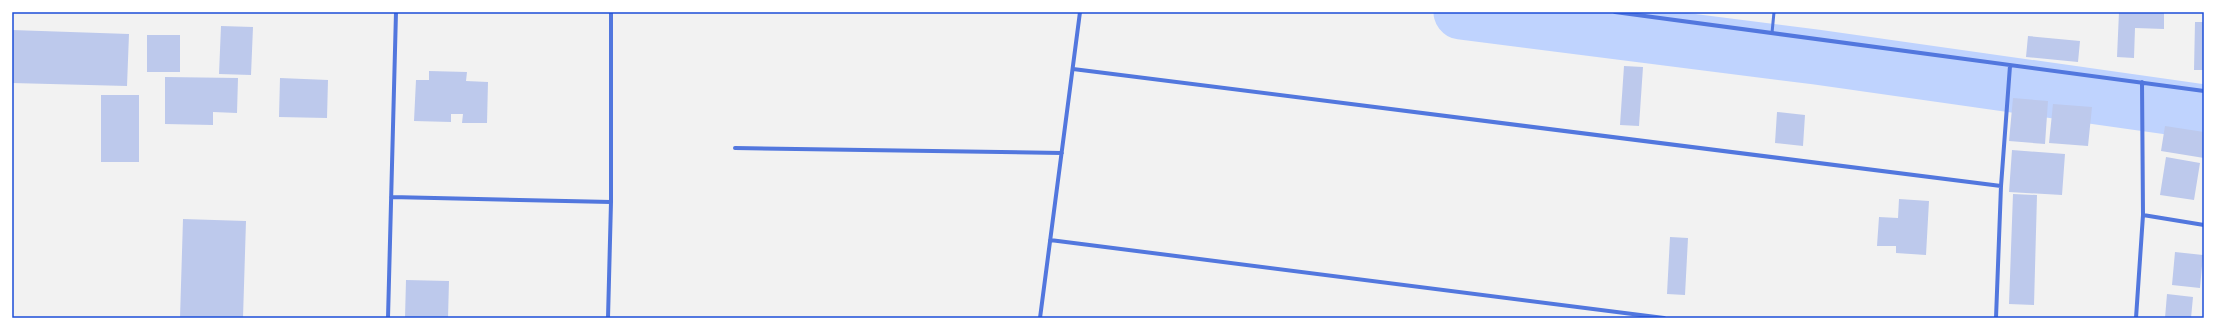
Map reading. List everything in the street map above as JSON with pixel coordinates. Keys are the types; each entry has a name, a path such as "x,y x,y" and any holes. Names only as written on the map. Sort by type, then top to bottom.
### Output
{"street":[{"path":"388,318 396,12"},
{"path":"608,318 611,202 610,12"},
{"path":"1040,318 1080,12"},
{"path":"1615,12 2204,91"},
{"path":"1996,318 2000,186 2010,66"},
{"path":"1073,69 2000,186"},
{"path":"2136,318 2143,215 2142,82"},
{"path":"735,148 1062,153"},
{"path":"391,197 611,202"},
{"path":"2143,215 2204,225"},
{"path":"1050,240 1664,318"}],"lane":[{"path":"1772,33 1774,12"}],"building":[{"path":"2119,12 2164,12 2164,29 2135,28 2134,58 2117,57"},
{"path":"2195,22 2204,22 2204,70 2194,70"},
{"path":"221,26 253,27 251,75 219,74"},
{"path":"12,30 129,34 127,86 12,83"},
{"path":"147,35 180,35 180,72 147,72"},
{"path":"2028,36 2080,41 2078,62 2026,57"},
{"path":"1624,66 1643,67 1639,126 1620,125"},
{"path":"429,71 467,72 466,81 488,82 487,123 462,123 463,114 451,114 451,122 414,121 416,80 429,80"},
{"path":"165,77 238,78 237,113 213,112 213,125 165,124"},
{"path":"280,78 328,80 327,118 279,117"},
{"path":"101,95 139,95 139,162 101,162"},
{"path":"2013,98 2048,101 2045,144 2009,141"},
{"path":"2053,104 2092,107 2088,146 2049,143"},
{"path":"1777,112 1805,115 1803,146 1775,143"},
{"path":"2165,126 2204,132 2204,158 2161,151"},
{"path":"2012,150 2065,154 2062,195 2009,192"},
{"path":"2166,157 2200,163 2194,200 2160,195"},
{"path":"2013,194 2037,195 2034,305 2009,304"},
{"path":"1899,199 1929,201 1926,255 1896,253 1896,246 1877,246 1879,217 1898,218"},
{"path":"183,219 246,221 243,318 180,318"},
{"path":"1670,237 1688,238 1685,295 1667,294"},
{"path":"2175,252 2203,255 2200,288 2172,285"},
{"path":"406,280 449,281 448,318 405,318"},
{"path":"2167,294 2193,297 2191,318 2165,318"}],"waterway":[{"path":"1461,12 1816,57 2204,112"}]}
